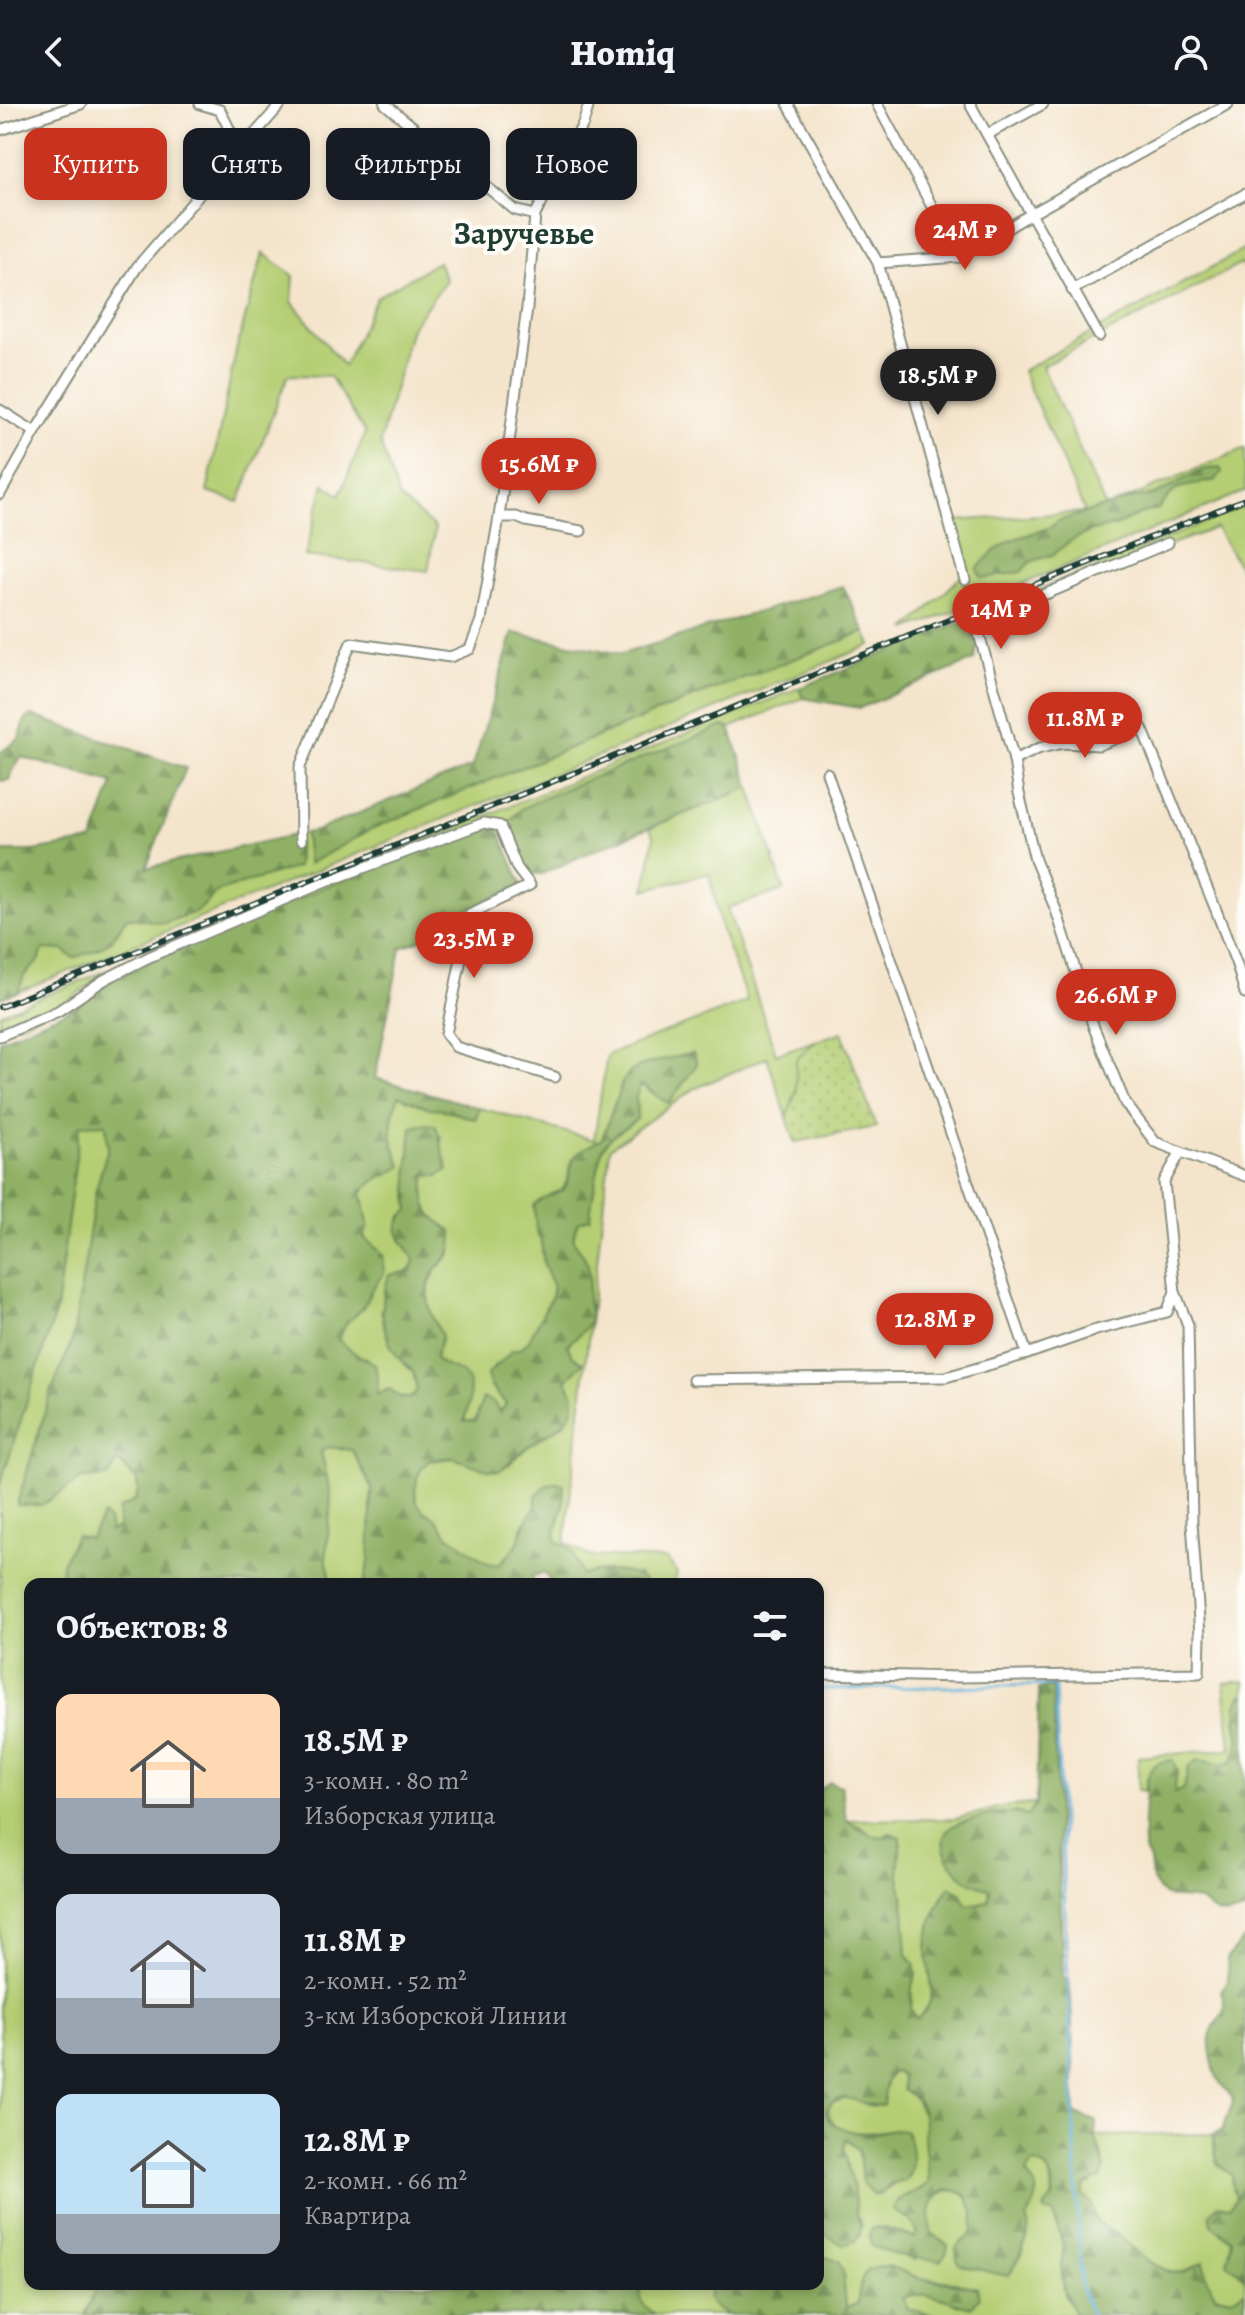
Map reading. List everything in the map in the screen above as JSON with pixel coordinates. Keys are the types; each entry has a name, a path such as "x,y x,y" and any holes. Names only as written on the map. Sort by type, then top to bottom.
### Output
{"street":[{"path":"0,130 81,104"},
{"path":"200,104 220,110 229,128"},
{"path":"260,128 281,104"},
{"path":"385,104 515,210 535,215"},
{"path":"301,840 300,767 351,643 450,657 470,649 481,620 499,517 527,308 535,215 583,124 589,104"},
{"path":"788,104 878,263 965,580"},
{"path":"877,104 959,257"},
{"path":"970,104 1099,336"},
{"path":"988,134 1043,104"},
{"path":"878,263 959,257 1228,104"},
{"path":"1072,290 1245,194"},
{"path":"0,494 137,267 195,200"},
{"path":"0,410 35,432"},
{"path":"499,517 516,517 581,531"},
{"path":"1168,543 976,623 1014,760 1035,860 1056,910 1094,1028 1125,1103 1155,1142 1245,1176"},
{"path":"1014,760 1040,748 1063,743 1099,745 1142,728 1221,924 1245,993"},
{"path":"827,773 1027,1354"},
{"path":"0,1036 58,1011 104,980 149,957 323,883 484,823 500,826 517,868 530,885 470,914 446,1034 456,1047 555,1077"},
{"path":"824,1674 962,1677 1199,1673 1188,1325 1175,1292 1164,1182 1180,1153"},
{"path":"693,1380 946,1377 1096,1330 1167,1312 1175,1292"}],"green space":[{"path":"1245,249 1245,270 1241,264 1042,366 1106,508 1245,448 1245,491 906,630 967,571 954,521 1085,512 1022,371"},
{"path":"263,253 294,276 292,302 344,366 377,297 438,262 446,280 411,328 380,442 399,498 435,528 428,571 305,556 324,484 340,495 365,433 330,376 288,375 239,502 207,492 236,351"},
{"path":"1220,468 1222,472 1215,480 1179,488 1158,509 1115,526 1091,531 1070,541 1054,554 1030,562 1021,572 985,578 977,569 993,552 1012,540 1051,527 1058,521 1157,494 1198,472"},
{"path":"1245,506 1245,576 1216,528 984,623 978,644 971,618"},
{"path":"843,586 865,632 706,692 373,828 308,864 305,833 473,766 513,633 622,654"},
{"path":"971,618 978,644 974,660 860,708 803,698 799,688"},
{"path":"865,632 871,645 18,992 24,975 39,961 43,949 111,942 127,917 164,923 198,911 218,891 297,867 299,834 305,833 309,864 373,828 706,692"},
{"path":"799,688 803,698 562,790 522,808 505,826 121,976 117,966"},
{"path":"31,715 186,768 146,868 299,834 297,867 218,891 198,911 164,923 127,917 105,944 84,955 73,958 63,950 43,949 39,961 24,975 18,992 0,998 0,851 33,851 92,841 113,783 21,757 9,780 0,781 0,753 20,738 25,720"},
{"path":"723,726 730,728 750,787 542,874 524,873 505,826 522,808"},
{"path":"750,787 784,890 727,908 776,1054 815,1041 796,1060 796,1092 787,1117 767,1057 694,1089 610,1148 565,1542 589,1556 667,1559 677,1573 676,1578 638,1578 639,1575 605,1571 582,1575 571,1551 556,1541 560,1519 536,1507 523,1526 514,1549 498,1565 487,1563 447,1535 434,1517 424,1512 417,1503 415,1491 421,1468 430,1461 454,1458 509,1465 526,1448 565,1423 566,1380 583,1363 573,1356 567,1346 584,1328 591,1310 588,1266 574,1237 578,1222 590,1217 603,1148 637,1119 636,1096 640,1084 669,1103 696,1064 693,1053 638,1067 614,1106 602,1139 573,1158 561,1191 550,1194 536,1230 553,1287 551,1298 530,1340 494,1366 491,1387 507,1404 493,1415 463,1422 469,1385 434,1358 442,1336 432,1314 428,1290 436,1271 451,1254 452,1231 431,1214 424,1194 426,1174 448,1169 441,1136 411,1139 409,1210 400,1218 401,1240 415,1259 411,1270 401,1274 381,1310 391,1344 399,1358 413,1371 417,1390 411,1398 376,1396 375,1364 338,1340 347,1322 362,1309 384,1273 383,1254 364,1238 368,1224 362,1192 373,1179 390,1174 394,1151 390,1128 399,1095 475,1119 480,1108 594,1140 607,1055 747,1001 722,931 709,873 645,890 654,838 650,828"},
{"path":"484,827 498,829 522,885 468,909 463,922 401,948 375,1078 480,1108 475,1119 429,1108 399,1096 392,1131 394,1148 402,1166 376,1180 362,1192 368,1225 364,1238 383,1254 384,1273 362,1309 347,1322 338,1340 375,1364 377,1395 389,1389 402,1398 412,1398 417,1390 413,1371 402,1362 388,1340 383,1315 389,1275 411,1271 415,1259 398,1229 402,1217 409,1210 412,1127 435,1125 448,1170 438,1176 426,1175 424,1194 427,1208 436,1220 452,1231 453,1238 450,1253 431,1278 428,1303 442,1336 435,1358 464,1375 470,1398 464,1421 475,1421 483,1398 494,1403 500,1413 506,1404 491,1387 487,1375 511,1351 522,1348 529,1340 551,1298 553,1287 536,1230 534,1206 565,1188 575,1156 602,1139 628,1074 649,1063 693,1053 697,1064 669,1103 640,1085 636,1096 637,1119 603,1148 590,1218 578,1222 574,1237 589,1271 591,1317 587,1326 567,1346 573,1356 583,1363 566,1380 573,1393 572,1412 558,1427 499,1471 454,1458 430,1461 421,1469 415,1491 417,1503 424,1512 434,1517 448,1535 487,1563 498,1565 516,1546 536,1507 539,1492 551,1484 564,1484 556,1541 571,1551 582,1575 616,1571 641,1578 548,1578 544,1572 533,1578 365,1578 369,1563 372,1488 352,1450 328,1447 321,1451 331,1497 326,1559 331,1578 61,1578 62,1563 76,1536 90,1538 103,1515 108,1520 110,1532 118,1528 119,1509 135,1501 138,1491 137,1480 118,1462 108,1477 82,1479 41,1505 17,1505 51,1392 73,1339 96,1190 108,1148 106,1124 80,1125 56,1310 0,1485 0,1040 77,1007 106,984 150,961 325,887"},
{"path":"111,969 57,1009 0,1032 0,1014"},
{"path":"842,1032 876,1127 795,1142 787,1117 796,1092 796,1060 815,1041"},
{"path":"106,1123 108,1148 96,1190 73,1339 51,1392 17,1504 41,1505 82,1479 108,1477 117,1461 137,1480 138,1491 135,1501 120,1509 119,1528 109,1533 103,1516 90,1538 62,1563 61,1578 24,1578 24,2290 95,2290 85,2315 0,2315 0,1485 56,1310 80,1125"},
{"path":"328,1447 352,1450 372,1488 369,1563 365,1578 331,1578 326,1559 331,1497 321,1451"},
{"path":"1245,1681 1245,1693 1240,1696 1236,1719 1239,1742 1233,1761 1222,1765 1199,1760 1189,1766 1184,1789 1173,1794 1177,1771 1147,1779 1145,1791 1138,1790 1138,1757 1231,1749 1224,1683"},
{"path":"1053,1687 1063,1978 1069,1983 1071,1997 1075,2114 1096,2121 1095,2136 1105,2168 1101,2178 1085,2185 1082,2195 1091,2203 1096,2222 1151,2263 1172,2273 1184,2272 1204,2262 1214,2294 1230,2298 1245,2291 1245,2315 1075,2315 1064,2290 1061,2266 1064,2248 1053,2213 1047,2213 1044,2208 1052,2198 1051,2180 1047,2170 1039,2164 1032,2163 1026,2172 1036,2189 1036,2198 1026,2219 1028,2236 1008,2276 960,2265 956,2248 973,2232 974,2214 967,2197 954,2190 942,2191 931,2206 931,2232 948,2246 941,2261 899,2256 872,2246 869,2235 871,2229 877,2227 915,2238 917,2232 911,2221 893,2209 904,2196 929,2182 922,2109 903,2090 902,2077 898,2073 892,2072 886,2082 883,2105 841,2099 829,2106 826,2112 833,2123 856,2133 906,2131 912,2154 908,2177 873,2195 862,2181 859,2150 846,2139 844,2150 861,2226 859,2237 843,2245 824,2234 824,1786 830,1782 841,1786 846,1820 880,1838 890,1833 901,1837 898,1873 903,1895 907,1954 916,1974 911,2009 917,2019 925,2011 931,1996 927,1945 940,1901 950,1887 960,1893 966,1904 978,1905 989,1900 990,1889 968,1881 947,1857 944,1843 948,1830 962,1822 989,1815 1015,1813 1027,1816 1036,1805 1039,1689"},
{"path":"1245,1693 1245,1911 1222,1915 1200,1901 1174,1898 1156,1887 1144,1844 1146,1796 1151,1769 1160,1762 1173,1760 1177,1771 1174,1793 1184,1789 1189,1766 1199,1760 1222,1765 1233,1761 1239,1742 1237,1704"},
{"path":"1036,1804 1027,1816 1016,1812 958,1823 945,1852 967,1880 990,1889 989,1900 978,1905 966,1904 960,1893 942,1896 929,1940 932,1994 925,2011 917,2019 911,2010 916,1974 907,1954 903,1895 898,1873 901,1837 890,1833 880,1839 846,1820 955,1819 1001,1807"},
{"path":"1245,1938 1245,2282 1241,2273 1227,2263 1232,2239 1212,2226 1210,2214 1218,2205 1230,2207 1236,2198 1232,2175 1216,2158 1213,2134 1224,2129 1233,2098 1218,2079 1210,2044 1211,2033 1224,2011 1221,1991 1228,1981 1227,1959"},
{"path":"892,2072 898,2073 925,2118 929,2183 904,2196 893,2209 914,2225 918,2232 915,2238 882,2227 872,2246 915,2260 939,2239 929,2225 932,2204 945,2191 955,2191 967,2197 975,2222 971,2233 960,2243 1011,2272 1024,2245 1026,2218 1036,2198 1027,2174 1028,2167 1032,2162 1044,2165 1050,2175 1053,2213 1064,2248 1065,2296 1075,2315 933,2315 908,2309 901,2298 930,2296 959,2305 977,2288 920,2278 888,2266 861,2281 857,2305 846,2307 843,2272 839,2261 824,2257 824,2233 861,2226 843,2150 846,2139 859,2150 862,2181 873,2195 879,2195 898,2182 895,2129 865,2133 844,2130 836,2125 828,2108 831,2103 849,2098 871,2107 882,2105 886,2082"},
{"path":"1213,2134 1216,2158 1232,2175 1237,2198 1230,2208 1218,2206 1211,2214 1221,2233 1232,2239 1237,2270 1245,2279 1245,2291 1227,2299 1215,2294 1211,2288 1204,2262 1184,2272 1172,2273 1151,2263 1116,2234 1095,2222 1093,2207 1082,2195 1085,2185 1091,2184 1102,2156 1095,2136"},
{"path":"824,2257 839,2261 846,2307 857,2304 866,2270 881,2266 927,2280 977,2288 980,2298 971,2307 928,2295 902,2298 908,2309 933,2315 728,2315 715,2308 708,2299 710,2290 824,2290"},
{"path":"95,2290 640,2290 640,2299 654,2315 85,2315"},
{"path":"639,2290 710,2290 715,2308 728,2315 654,2315 642,2306"}],"waterway":[{"path":"824,1689 1055,1685 1081,2285 1091,2315"}],"railway":[{"path":"0,1007 1245,499"}],"district":[{"name":"Заручевье","path":"524,233"}]}
